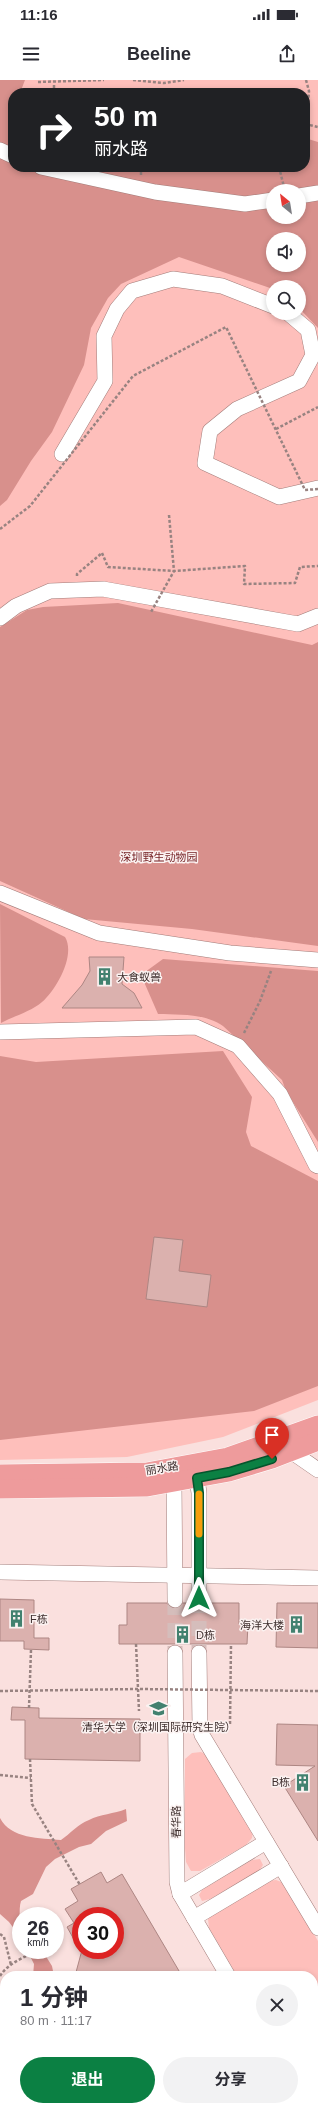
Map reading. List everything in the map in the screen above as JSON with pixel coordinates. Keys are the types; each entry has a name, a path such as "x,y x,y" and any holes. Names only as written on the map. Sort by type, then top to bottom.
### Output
{"main road":[{"name":"丽水路","path":"0,1474 147,1472 228,1457 318,1425"},
{"name":"丽水路","path":"0,1489 147,1487 229,1472 318,1442"}],"street":[{"path":"64,172 155,192 245,204 266,201"},
{"path":"306,195 318,193"},
{"path":"62,454 105,381 104,336 117,309 132,291 173,279 222,286 266,303"},
{"path":"296,320 308,330 313,355 299,381 237,409 210,431 205,463 279,497 318,489"},
{"path":"0,618 16,606 50,591 103,589 298,624 318,616"},
{"path":"0,892 99,933 230,953 318,960"},
{"path":"0,1032 196,1027 238,1046 280,1094 316,1165 318,1166"},
{"path":"292,1452 318,1470"},
{"path":"175,1600 174,1482 184,1465 197,1478 199,1493 199,1598"},
{"path":"0,1572 318,1578"},
{"path":"200,1653 200,1728 208,1746 318,1928"},
{"name":"春华路","path":"175,1654 176,1874 180,1894 225,1971"},
{"path":"176,1728 200,1728"},
{"path":"180,1894 266,1842"},
{"path":"194,1918 281,1866"}],"path":[{"path":"38,82 54,83 104,80"},
{"path":"133,80 164,82 184,80"},
{"path":"54,83 54,88"},
{"path":"280,172 283,184"},
{"path":"0,529 30,506 133,376 226,327 305,490 318,489"},
{"path":"276,429 318,407"},
{"path":"151,612 174,571 170,515"},
{"path":"79,590 77,574 102,554 108,567 174,571 245,566 244,584 295,583 300,567 318,566"},
{"path":"238,1046 260,1001 276,956"},
{"path":"136,1644 139,1712"},
{"path":"230,1724 231,1644"},
{"path":"30,1708 31,1650"},
{"path":"0,1691 138,1689 318,1691"},
{"path":"30,1759 32,1804 80,1884"},
{"path":"0,1775 32,1778"},
{"path":"0,1934 4,1937 12,1965"},
{"path":"2,1971 22,1959"}],"green space":[{"name":"深圳野生动物园","path":"0,80 318,80 318,1400 223,1437 127,1457 0,1460"},
{"path":"0,80 25,80 22,88 8,88 8,172 310,172 310,140 318,142 318,328 306,315 306,280 266,280 266,287 179,257 121,284 108,298 91,328 84,365 52,432 31,461 7,500 0,506"},
{"path":"118,603 312,645 318,642 318,946 192,929 84,919 0,881 0,627 27,610 43,607"},
{"path":"0,904 65,937 68,944 68,953 63,972 53,989 42,1002 32,1009 1,1023"},
{"path":"163,959 318,971 318,1142 286,1091 282,1080 223,1026 200,1017 158,1014 141,975"},
{"path":"223,1051 252,1097 246,1132 251,1146 318,1181 318,1386 254,1411 0,1440 0,1056 36,1062"},
{"path":"201,1752 207,1755 253,1830 252,1838 246,1845 200,1871 191,1871 186,1862 185,1848 185,1759 192,1753"},
{"path":"260,1859 263,1865 259,1871 210,1899 202,1901 199,1895 202,1890 252,1860"},
{"path":"276,1880 284,1883 318,1941 318,1971 234,1971 209,1928 208,1919 215,1912 267,1881"}],"shaded area":[{"path":"126,1809 127,1821 106,1831 91,1844 79,1847 55,1859 46,1867 33,1894 21,1901 20,1907 12,1907 12,1926 0,1914 0,1818 5,1825 19,1834 35,1838 61,1840 85,1822 98,1816"},
{"path":"32,1959 48,1959 53,1971 33,1971 34,1964"}],"building":[{"name":"大食蚁兽","path":"89,957 124,957 122,984 134,993 142,1008 62,1008 82,985 90,971"},
{"path":"154,1237 183,1240 179,1271 211,1275 207,1307 146,1299"},
{"name":"F栋","path":"0,1599 34,1600 34,1638 49,1638 49,1650 24,1649 24,1641 0,1641"},
{"name":"D栋","path":"127,1603 167,1603 170,1608 175,1609 183,1603 192,1603 199,1607 206,1603 239,1603 239,1624 248,1624 247,1644 119,1644 119,1625 127,1625"},
{"name":"海洋大楼","path":"277,1603 318,1603 318,1648 276,1647"},
{"path":"12,1707 39,1708 39,1718 140,1719 140,1761 25,1759 25,1720 11,1720"},
{"name":"B栋","path":"277,1724 318,1725 318,1841 284,1786 315,1766 276,1765"},
{"path":"101,1872 107,1883 122,1874 179,1971 76,1971 80,1959 124,1959 124,1907 72,1907 72,1920 65,1909 78,1901 71,1889"},
{"path":"72,1924 72,1936 67,1927"}],"tunnel":[{"path":"199,1598 199,1653"},
{"path":"175,1600 175,1653"}],"slow traffic":[{"path":"199,1494 199,1534"}],"place":[{"name":"大食蚁兽","path":"104,977"},
{"name":"F栋","path":"17,1619"},
{"name":"海洋大楼","path":"297,1625"},
{"name":"D栋","path":"183,1635"},
{"name":"清华大学（深圳国际研究生院）","path":"159,1709"},
{"name":"B栋","path":"303,1782"}],"route":[{"path":"199,1598 199,1493 197,1478 229,1472 272,1459"}]}
